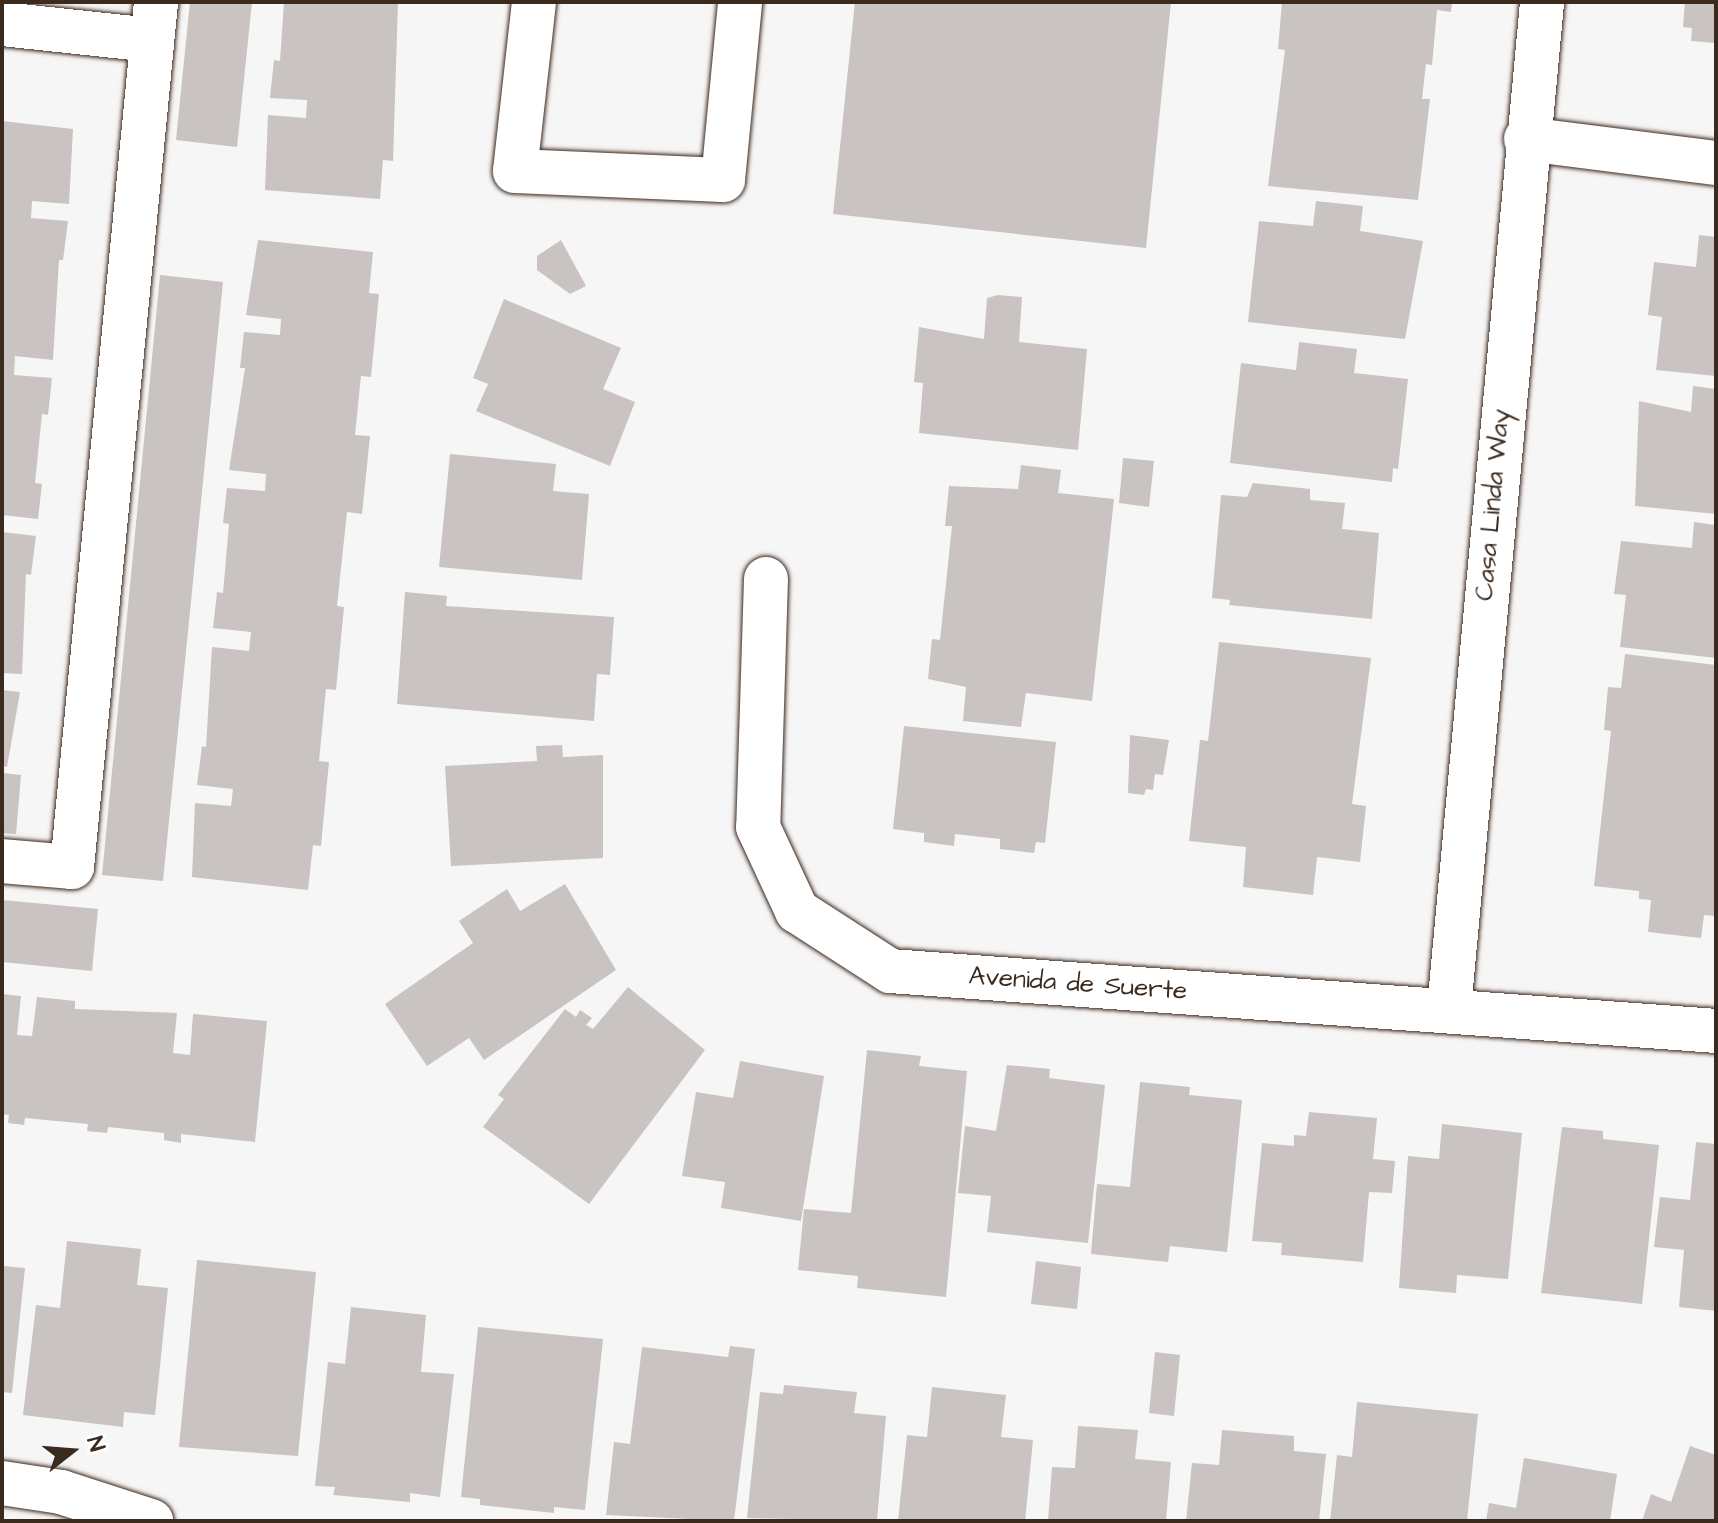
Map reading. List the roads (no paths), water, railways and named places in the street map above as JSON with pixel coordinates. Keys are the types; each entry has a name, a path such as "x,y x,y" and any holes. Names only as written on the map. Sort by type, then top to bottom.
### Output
{"street":[{"path":"534,2 515,171 723,180 740,2"},
{"name":"Casa Linda Way","path":"1449,1009 1526,139 1542,2"},
{"path":"2,24 154,21 72,867 2,861"},
{"path":"1526,139 1716,163"},
{"name":"Avenida de Suerte","path":"766,579 758,827 797,911 890,971 1449,1009 1716,1031"},
{"path":"2,1483 61,1492 151,1521"}]}
